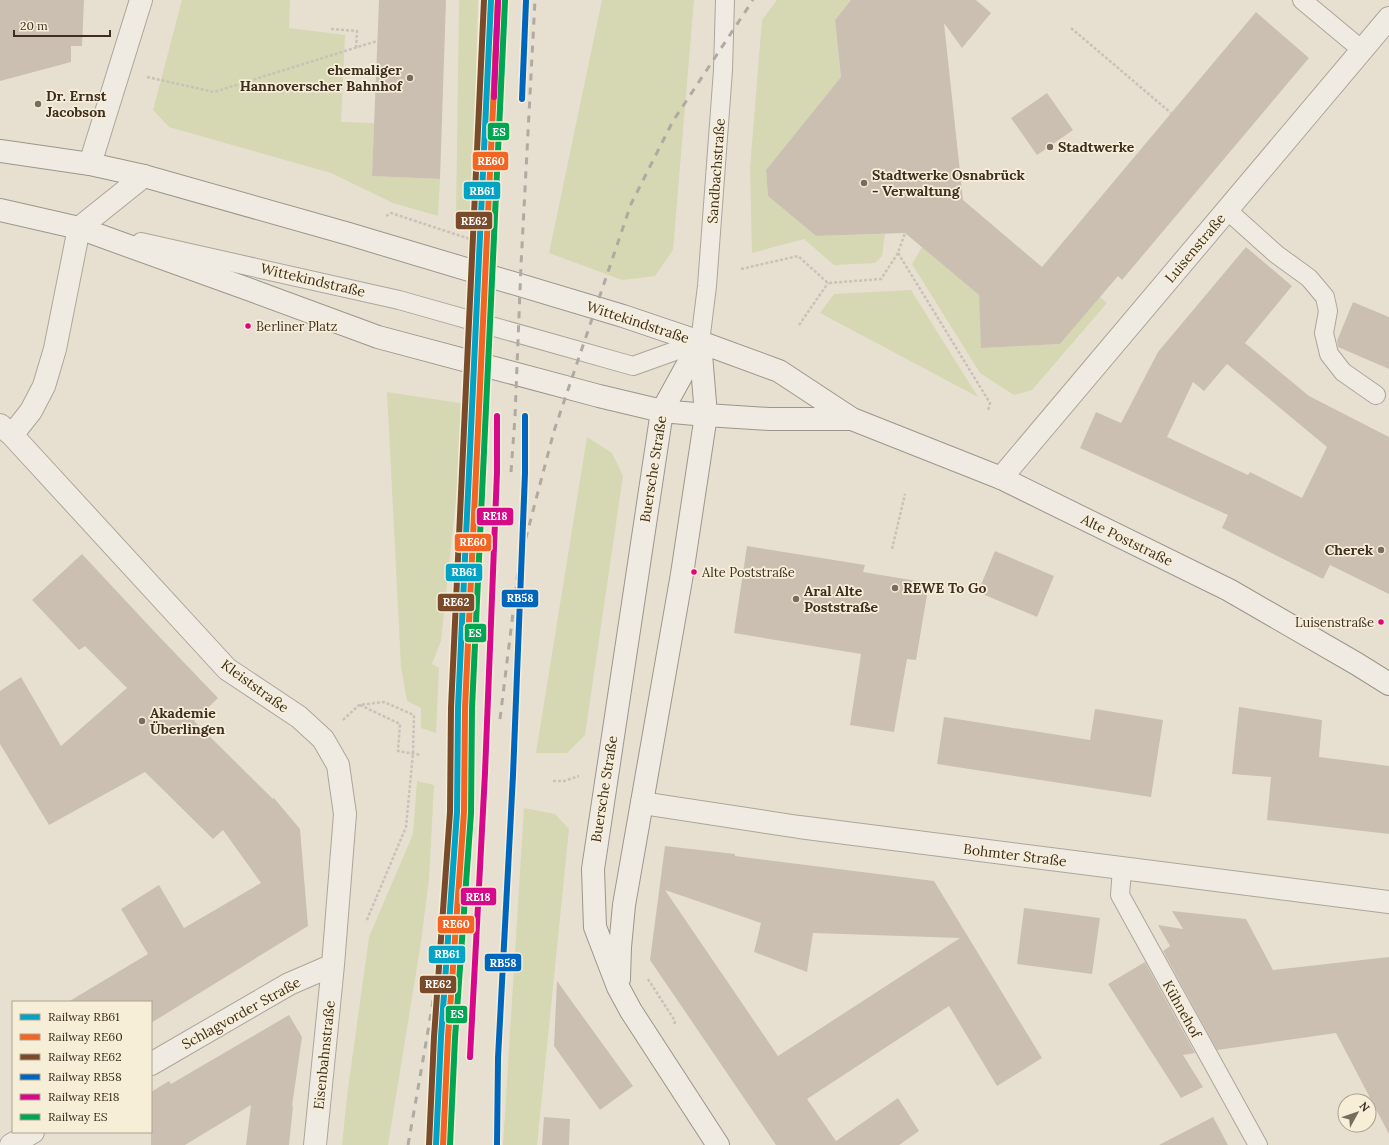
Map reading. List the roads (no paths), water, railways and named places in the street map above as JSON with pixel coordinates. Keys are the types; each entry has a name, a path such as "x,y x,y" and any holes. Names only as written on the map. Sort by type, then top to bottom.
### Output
{"main road":[{"path":"90,164 141,0"},
{"name":"Luisenstraße","path":"1001,478 1389,18"},
{"name":"Wittekindstraße","path":"0,151 90,164 144,176 349,234 629,318 700,342"},
{"path":"6,430 31,411 44,386 55,349 79,228 144,176"},
{"path":"0,210 79,228"},
{"name":"Wittekindstraße","path":"79,228 378,337 581,392 662,411 706,415"},
{"path":"618,987 624,905 682,574 706,415 700,342"},
{"name":"Buersche Straße","path":"700,342 662,411 592,869 595,927 618,987 631,1011 718,1145"},
{"name":"Alte Poststraße","path":"700,342 779,371 852,419 1001,478 1229,590 1389,684"},
{"name":"Alte Poststraße","path":"706,415 769,419 852,419"},
{"name":"Kleiststraße","path":"6,430 227,669 298,717 323,740 338,765 345,814 333,965"},
{"name":"Bohmter Straße","path":"642,803 798,827 1389,902"},
{"name":"Schlagvorder Straße","path":"152,1063 289,984 333,965"},
{"name":"Eisenbahnstraße","path":"315,1145 333,965"},
{"path":"11,1145 32,1133"}],"lane":[{"name":"Sandbachstraße","path":"700,342 707,286 723,70 725,0"},
{"path":"1302,0 1362,50"},
{"path":"1226,210 1276,254 1309,278 1325,297 1328,311 1324,333 1330,354 1343,372 1376,395"},
{"name":"Wittekindstraße","path":"79,228 399,300 634,366 700,342"},
{"name":"Kühnehof","path":"1122,869 1120,896 1258,1145"}],"railway":[{"path":"511,472 515,417 521,265 535,0"},
{"path":"500,719 519,564 554,431 631,204 673,121 753,0"},
{"path":"408,1145 442,943 456,822"}],"rail line":[{"name":"RE62","path":"429,1145 434,1037 450,812 451,708 484,0"},
{"name":"RB61","path":"436,1145 441,1037 457,812 458,708 491,0"},
{"name":"RE60","path":"443,1145 448,1037 464,812 465,708 498,0"},
{"name":"RE18","path":"494,97 498,0"},
{"name":"ES","path":"450,1145 455,1038 471,813 472,708 505,1"},
{"name":"RB58","path":"522,99 526,1"},
{"name":"RE18","path":"470,1057 485,773 497,472 497,416"},
{"name":"RB58","path":"497,1145 498,1058 513,775 525,473 525,416"}],"place":[{"name":"ehemaliger Hannoverscher Bahnhof","path":"410,78"},
{"name":"Dr. Ernst Jacobson","path":"38,104"},
{"name":"Stadtwerke","path":"1050,147"},
{"name":"Stadtwerke Osnabrück - Verwaltung","path":"864,183"},
{"name":"Berliner Platz","path":"248,326"},
{"name":"Cherek","path":"1381,550"},
{"name":"Alte Poststraße","path":"694,572"},
{"name":"REWE To Go","path":"895,588"},
{"name":"Aral Alte Poststraße","path":"796,599"},
{"name":"Luisenstraße","path":"1381,622"},
{"name":"Akademie Überlingen","path":"142,721"}]}
